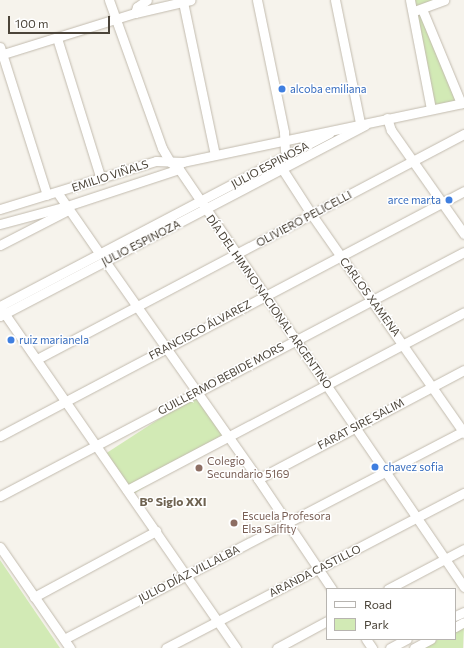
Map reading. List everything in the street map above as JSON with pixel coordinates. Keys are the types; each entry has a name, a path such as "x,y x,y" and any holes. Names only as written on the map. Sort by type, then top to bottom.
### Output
{"street":[{"name":"DÍA DEL HIMNO NACIONAL ARGENTINO","path":"109,0 162,148 170,162 179,169 464,587"},
{"path":"135,12 137,7 147,0"},
{"path":"257,0 289,159"},
{"path":"335,0 360,123"},
{"path":"410,0 431,109"},
{"path":"412,10 422,9 444,0"},
{"path":"47,195 1,52 57,38 135,12 187,1 214,155"},
{"path":"340,128 463,103 422,9"},
{"path":"57,38 101,179"},
{"path":"387,118 391,130 464,234"},
{"name":"JULIO ESPINOSA","path":"289,159 375,120"},
{"name":"EMILIO VIÑALS","path":"0,209 156,161 183,162 340,128"},
{"name":"JULIO ESPINOSA","path":"280,164 340,128"},
{"name":"OLIVIERO PELICELLI","path":"37,359 136,306 238,255 464,134"},
{"name":"JULIO ESPINOZA","path":"1,311 203,206 280,164"},
{"name":"CARLOS XAMENA","path":"280,164 312,215 404,344 464,432"},
{"name":"EMILIO VIÑALS","path":"0,224 68,208 179,169"},
{"name":"FRANCISCO ÁLVAREZ","path":"0,436 464,191"},
{"path":"58,192 136,306 198,392 331,588"},
{"path":"0,245 68,208"},
{"name":"GUILLERMO BEBIDE MORS","path":"0,496 96,444 464,252"},
{"path":"1,311 37,359 236,648"},
{"path":"127,490 327,386 464,312"},
{"name":"FARAT SIRE SALIM","path":"258,479 464,370"},
{"name":"JULIO DÍAZ VILLALBA","path":"64,639 464,432"},
{"name":"ARANDA CASTILLO","path":"166,648 464,493"},
{"path":"34,597 156,531"},
{"path":"0,547 70,648"},
{"path":"390,588 464,549"},
{"path":"277,648 326,622"},
{"path":"390,648 405,640"},
{"path":"414,648 429,640"}],"green space":[{"path":"410,0 444,0 422,9 461,103 431,109"},
{"path":"196,395 223,436 132,495 105,454"},
{"path":"0,560 60,648 0,648"},
{"path":"464,626 463,648 422,648 437,640 456,640 456,630"}],"place":[{"name":"alcoba emiliana","path":"282,89"},
{"name":"arce marta","path":"449,200"},
{"name":"ruiz marianela","path":"11,340"},
{"name":"chavez sofia","path":"375,467"},
{"name":"Colegio Secundario 5169","path":"199,468"},
{"name":"Escuela Profesora Elsa Salfity","path":"234,523"}],"district":[{"name":"B° Siglo XXI","path":"173,502"}]}
